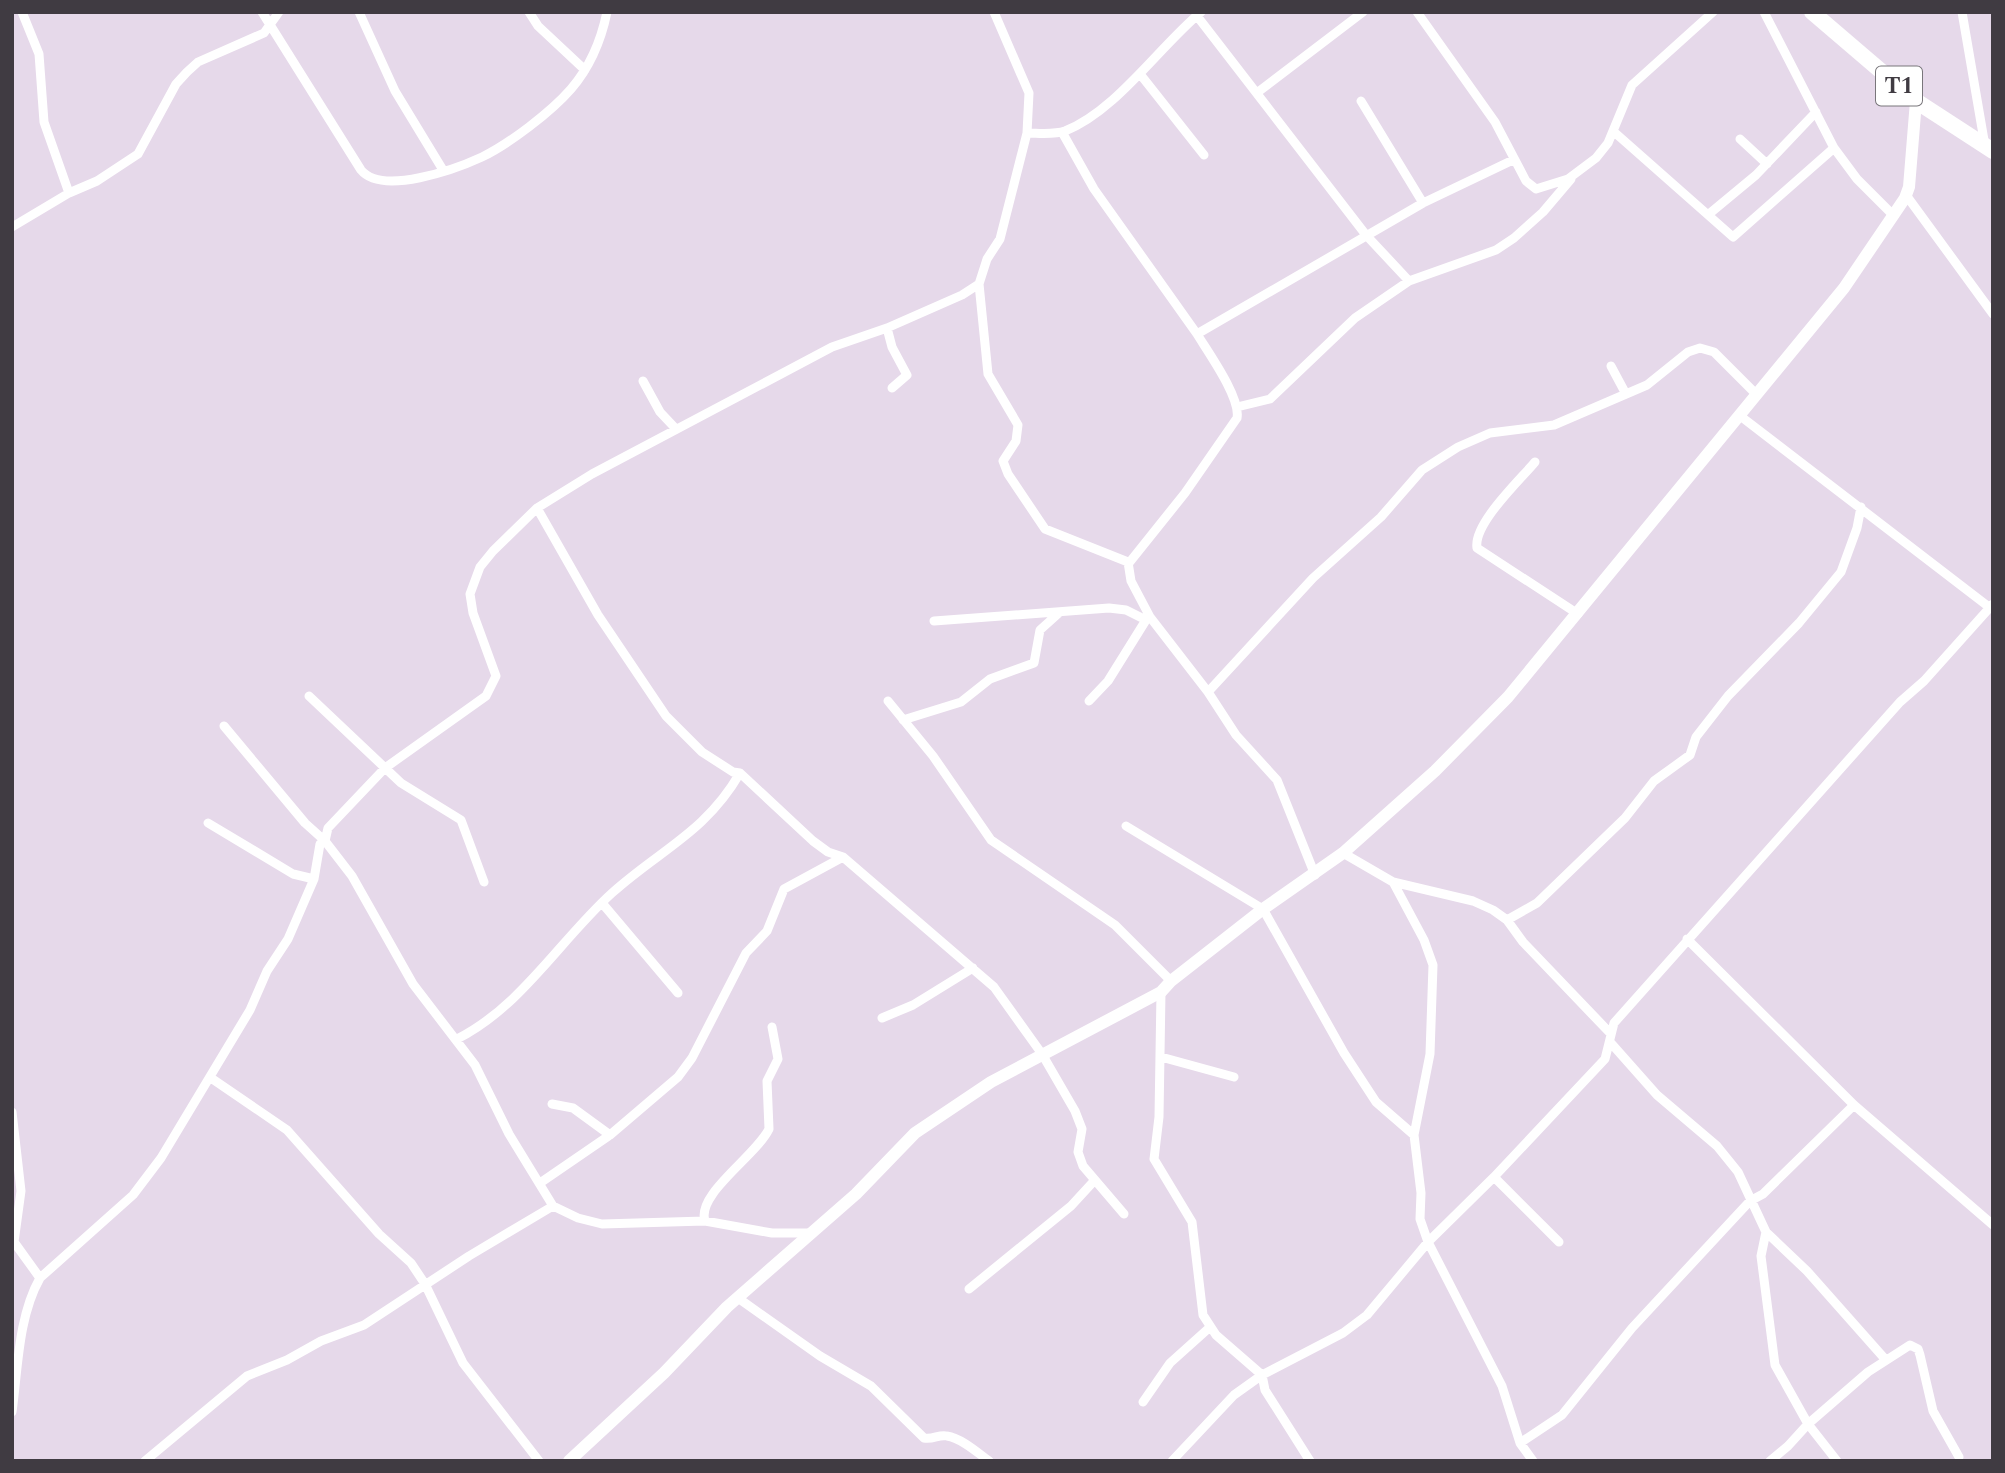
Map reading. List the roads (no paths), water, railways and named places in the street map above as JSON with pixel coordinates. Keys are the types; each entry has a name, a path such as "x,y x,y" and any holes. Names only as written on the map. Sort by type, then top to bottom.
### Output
{"highway":[{"name":"T1","path":"1812,12 1916,101 1989,148"}],"street":[{"path":"22,12 39,54 44,122 69,193"},
{"path":"262,12 366,176 398,181 482,157 519,132 569,91 586,70 598,45 607,12"},
{"path":"12,227 69,193 97,181 141,151 176,84 198,62 254,38 270,27 279,12"},
{"path":"359,12 395,91 443,170"},
{"path":"529,12 538,26 586,70"},
{"path":"994,12 1029,93 1027,133 1000,239 987,259 979,284 988,374 1018,425 1016,441 1003,461 1008,474 1045,529 1068,540 1119,556 1129,563"},
{"path":"1258,92 1363,12"},
{"path":"1417,12 1494,122 1526,181 1535,188 1574,175"},
{"path":"1237,407 1270,398 1355,318 1409,281 1496,250 1543,212 1574,175 1596,158 1613,131 1626,93 1713,12"},
{"path":"1764,12 1834,148 1894,216"},
{"path":"1962,12 1989,148"},
{"path":"1027,133 1062,132 1093,114 1140,74 1199,14 1366,235 1409,281"},
{"path":"1140,74 1204,155"},
{"path":"1361,101 1423,203"},
{"path":"569,1461 664,1373 738,1298 814,1233 915,1133 991,1082 1161,992 1171,981 1263,909 1343,853 1434,771 1508,697 1844,288 1894,216 1906,195 1916,101"},
{"path":"1709,214 1766,164 1816,112"},
{"path":"1613,131 1735,236 1834,148"},
{"path":"1062,132 1094,189 1197,334 1237,407 1234,424 1129,563 1130,577 1148,619 1209,692 1236,735 1277,780 1285,793 1315,875"},
{"path":"1740,139 1766,164"},
{"path":"1197,334 1423,203 1513,160"},
{"path":"1906,195 1993,314"},
{"path":"12,1412 29,1303 40,1278 133,1195 211,1078 250,1010 267,971 288,939 314,879 320,844 325,841 328,828 385,768 486,696 495,684 493,664 473,613 472,587 480,568 493,551 537,508 676,429 832,347 887,328 962,295 979,284"},
{"path":"887,328 892,347 907,376 892,388"},
{"path":"1209,692 1312,578 1381,517 1428,466 1484,435 1554,425 1651,383 1688,352 1700,348 1714,352 1757,395"},
{"path":"1611,366 1626,394"},
{"path":"643,381 660,412 676,429"},
{"path":"1172,1461 1234,1395 1262,1375 1343,1333 1367,1315 1428,1242 1494,1177 1605,1059 1614,1023 1991,605 1861,507 1805,469 1740,415"},
{"path":"1535,462 1484,524 1477,536 1477,548 1578,614"},
{"path":"1507,920 1537,903 1625,818 1654,781 1690,755 1696,737 1728,696 1807,615 1841,572 1857,528 1861,507"},
{"path":"537,508 598,615 666,716 702,752 733,772 740,773 813,841 828,852 843,858 994,987 1042,1054 1079,1119 1082,1133 1079,1152 1094,1181 1124,1214"},
{"path":"934,621 1109,608 1126,610 1148,619"},
{"path":"903,720 961,702 990,679 1034,663 1040,630 1061,611"},
{"path":"1088,701 1108,681 1148,619"},
{"path":"309,696 401,783 461,820 484,882"},
{"path":"888,701 933,756 991,840 1115,925 1171,981"},
{"path":"224,726 305,823 325,841 363,894 413,984 457,1039 553,1206 578,1218 602,1224 705,1222 772,1233 814,1233"},
{"path":"457,1039 476,1029 504,1005 601,903 708,818 725,799 740,773"},
{"path":"208,823 293,874 314,879"},
{"path":"1126,826 1263,909 1344,1053 1376,1102 1414,1135"},
{"path":"1343,853 1393,882 1473,901 1507,920 1657,1095 1717,1146 1738,1172 1766,1232 1807,1271 1885,1359"},
{"path":"540,1183 610,1135 672,1083 689,1063 729,980 746,953 767,931 784,889 843,858"},
{"path":"1393,882 1424,940 1433,965 1430,1054 1414,1135 1421,1193 1420,1219 1428,1242 1502,1386 1520,1443 1533,1461"},
{"path":"601,903 653,960 678,993"},
{"path":"1687,939 1854,1105 1993,1225"},
{"path":"882,1018 913,1005 973,968"},
{"path":"1161,992 1161,1057 1154,1159 1192,1222 1201,1278 1200,1301 1209,1328 1262,1375 1265,1390 1310,1461"},
{"path":"705,1222 703,1209 710,1196 745,1161 769,1129 767,1081 778,1059 772,1027"},
{"path":"1161,1057 1234,1077"},
{"path":"211,1078 287,1130 379,1234 411,1263 425,1284 463,1363 539,1461"},
{"path":"552,1104 573,1108 610,1135"},
{"path":"1520,1443 1562,1415 1632,1328 1750,1201 1763,1194 1854,1105"},
{"path":"12,1112 21,1191 14,1242 40,1278"},
{"path":"1494,1177 1559,1242"},
{"path":"969,1289 1071,1206 1094,1181"},
{"path":"145,1461 247,1376 287,1360 321,1341 364,1325 425,1284 553,1206"},
{"path":"1766,1232 1761,1256 1772,1352 1780,1377 1808,1424 1838,1461"},
{"path":"738,1298 820,1356 871,1386 924,1438 931,1440 945,1435 989,1461"},
{"path":"1143,1402 1170,1363 1209,1328"},
{"path":"1770,1461 1808,1424 1885,1359 1910,1345 1918,1349 1933,1411 1959,1457"}]}
